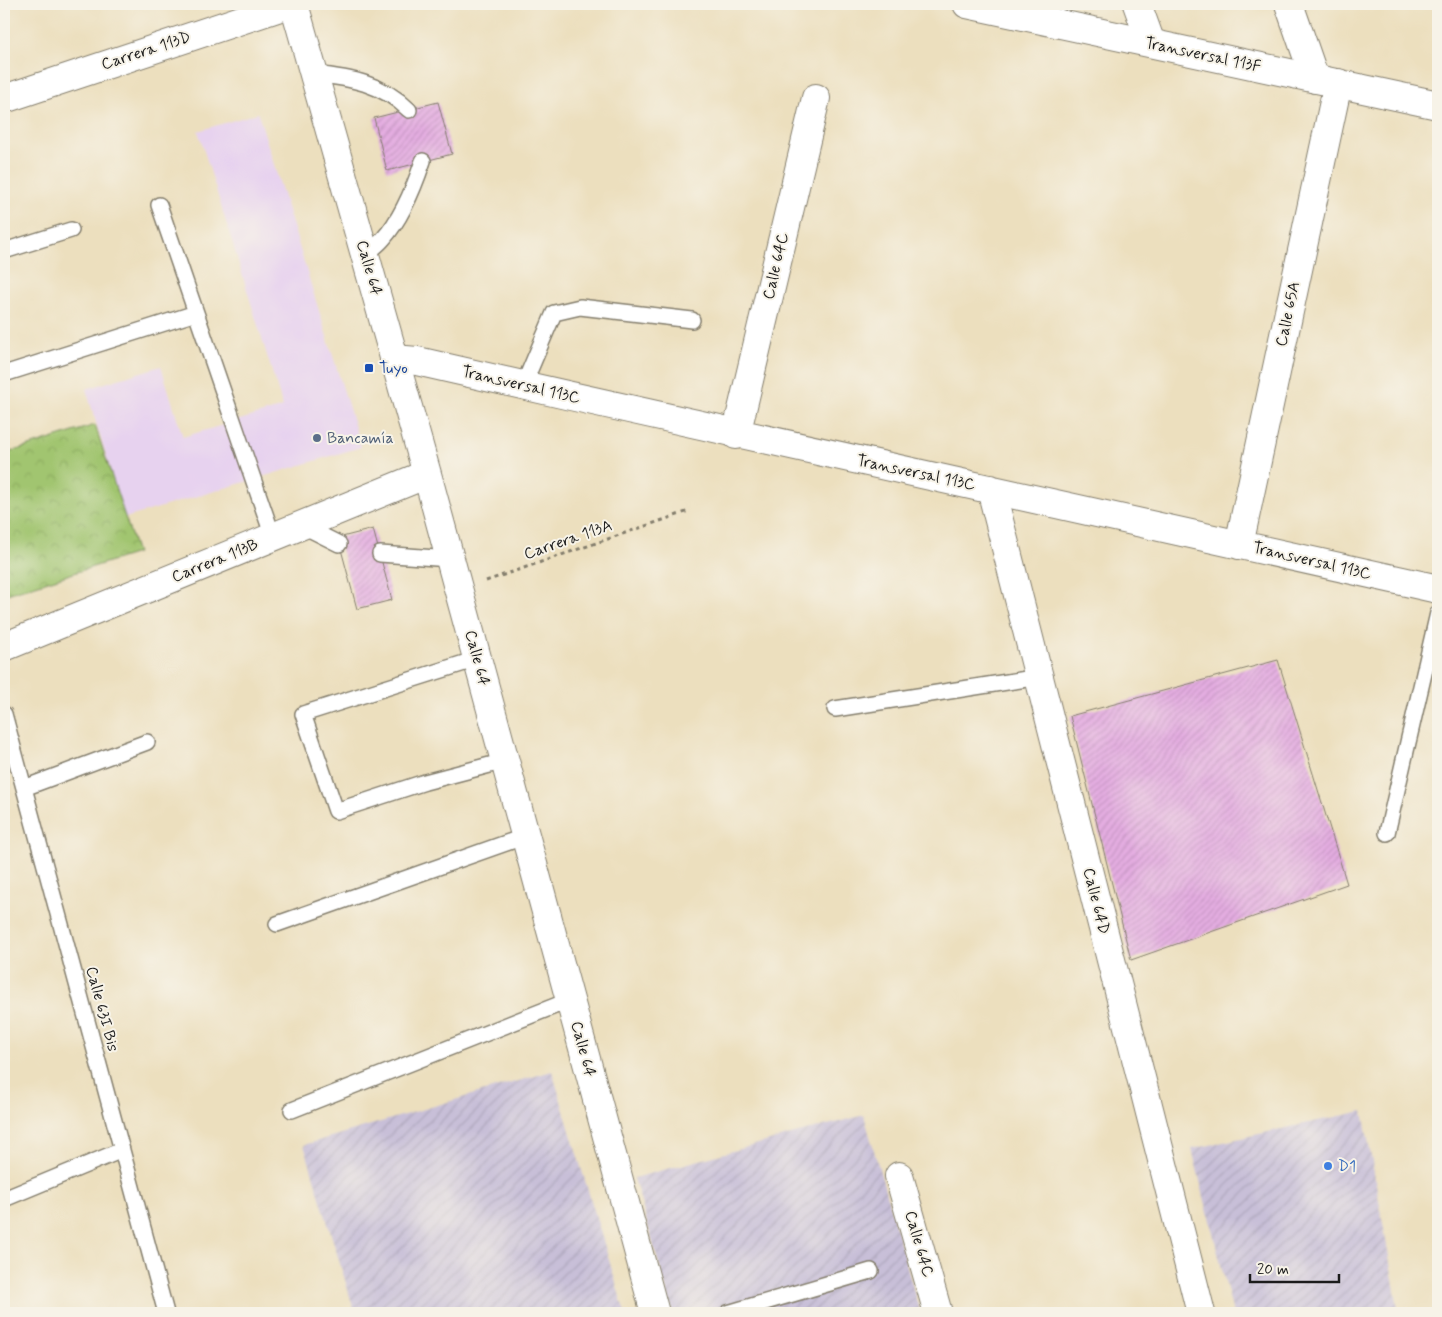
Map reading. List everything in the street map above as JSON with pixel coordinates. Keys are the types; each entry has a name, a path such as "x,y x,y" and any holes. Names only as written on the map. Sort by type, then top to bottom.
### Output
{"street":[{"name":"Carrera 113D","path":"4,99 289,4"},
{"name":"Calle 64","path":"294,4 427,474 655,1313"},
{"path":"1137,4 1150,43"},
{"path":"1289,4 1327,81"},
{"name":"Transversal 113F","path":"978,5 1438,105"},
{"name":"Calle 65A","path":"1239,544 1327,81"},
{"name":"Calle 64C","path":"736,435 816,98"},
{"name":"Transversal 113C","path":"394,359 417,361 736,435 991,489 1438,589"},
{"name":"Carrera 113B","path":"4,647 427,474"},
{"name":"Calle 64D","path":"991,489 1201,1313"},
{"name":"Calle 64C","path":"900,1176 938,1313"}],"lane":[{"path":"314,74 370,84 396,97 409,110"},
{"path":"365,255 382,242 393,227 418,177 423,161"},
{"path":"159,205 273,537"},
{"path":"4,251 71,230"},
{"path":"523,386 554,313 580,307 692,320"},
{"path":"4,374 196,313"},
{"path":"301,525 339,544"},
{"path":"380,554 450,559"},
{"path":"1388,834 1438,613"},
{"path":"477,659 303,714 336,811 425,782 505,760"},
{"path":"834,709 1039,677"},
{"name":"Calle 63I Bis","path":"4,714 166,1313"},
{"path":"24,788 147,742"},
{"path":"277,924 526,836"},
{"path":"292,1110 570,1000"},
{"path":"4,1200 122,1150"},
{"path":"728,1313 871,1271"}],"path":[{"name":"Carrera 113A","path":"461,602 480,583 689,511"}],"shaded area":[{"path":"258,113 361,447 125,518 86,389 161,366 183,437 283,407 198,131"},
{"path":"552,1071 625,1313 355,1313 304,1145"},
{"path":"1363,1111 1399,1313 1233,1313 1192,1149"},
{"path":"864,1115 920,1313 673,1313 634,1178"}],"green space":[{"path":"95,425 137,553 4,595 4,454"}],"building":[{"path":"438,102 452,154 387,171 374,118"},
{"path":"373,529 392,600 357,609 338,538"},
{"path":"1278,660 1347,884 1131,960 1070,716"}],"place":[{"name":"Tuyo","path":"369,368"},
{"name":"Bancamía","path":"317,438"},
{"name":"D1","path":"1328,1166"}]}
